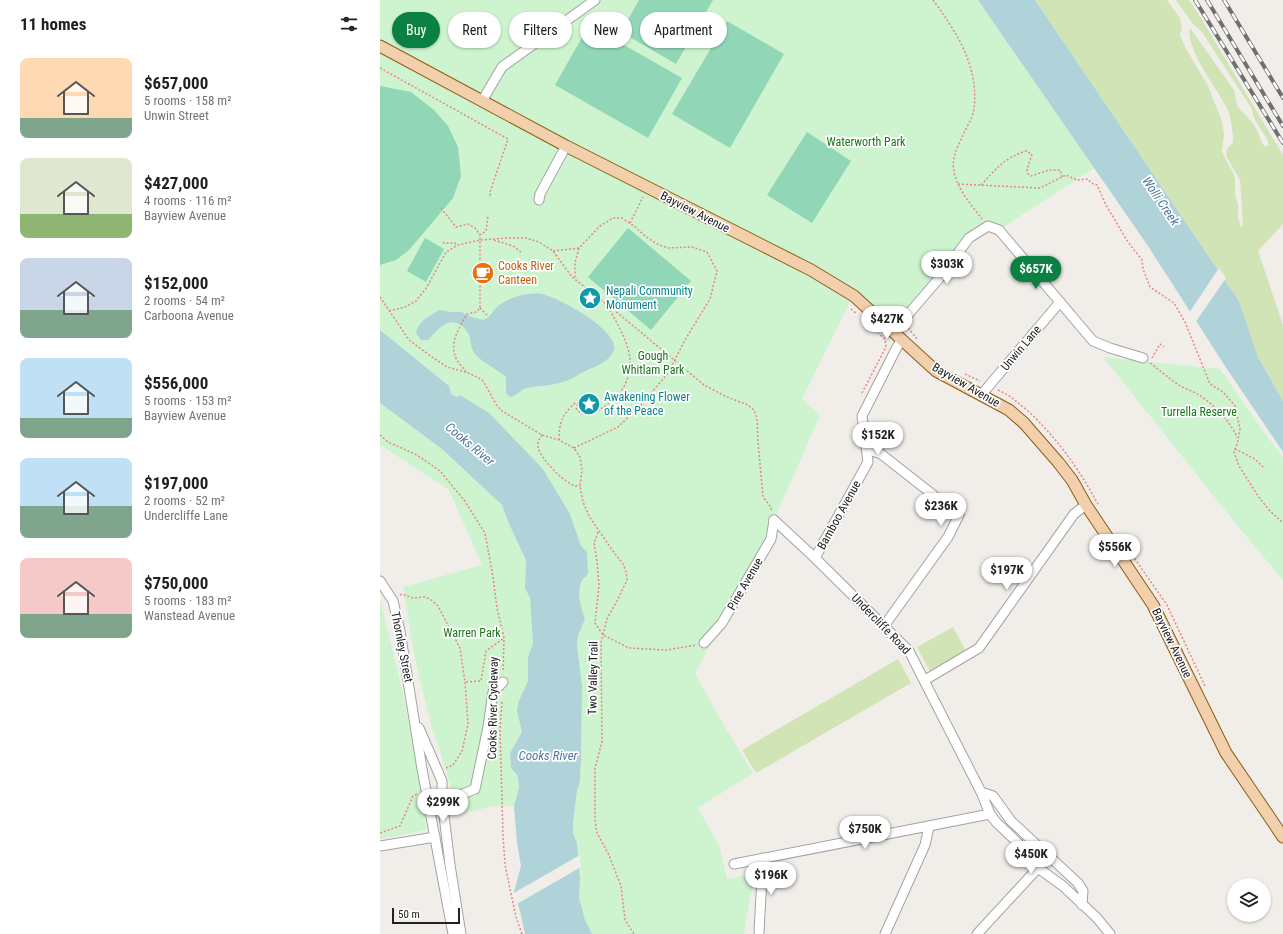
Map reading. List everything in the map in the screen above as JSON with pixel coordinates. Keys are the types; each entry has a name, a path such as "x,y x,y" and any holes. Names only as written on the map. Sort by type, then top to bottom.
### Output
{"main road":[{"name":"Bayview Avenue","path":"380,46 566,146 811,270 862,303 936,371 982,394 1009,410 1024,423 1072,480 1086,505 1153,605 1226,753 1283,837"}],"street":[{"path":"482,101 502,67 595,0"},
{"path":"539,200 540,194 566,146"},
{"path":"988,226 999,230 1093,341 1110,348 1148,358"},
{"name":"Bamboo Avenue","path":"815,558 868,462 862,416 896,349 898,335 969,238 988,226"},
{"name":"Unwin Lane","path":"982,394 1060,302"},
{"path":"867,448 882,454 959,515 948,537 884,626"},
{"path":"925,680 979,648 1074,514 1086,505"},
{"name":"Undercliffe Road","path":"774,520 910,651 981,792 990,814 996,822 1023,848 1038,868 1063,886 1110,934"},
{"name":"Pine Avenue","path":"704,642 722,623 771,539 774,520"},
{"name":"Thornley Street","path":"380,581 393,601 400,631 422,769 453,934"},
{"path":"442,799 458,796 475,789 488,726 493,692 503,682"},
{"name":"Thornley Street","path":"414,716 442,781 442,799 450,865 461,934"},
{"path":"422,769 437,767"},
{"path":"981,792 993,796 1012,821 1078,883 1083,891 1082,904"},
{"path":"734,864 990,814"},
{"path":"885,934 925,844 929,827"},
{"path":"380,846 435,837"},
{"path":"759,932 763,858"},
{"path":"977,934 1038,868"}],"path":[{"path":"933,0 951,26 965,51 974,78 974,111 954,154 953,165 958,184 965,197 988,226"},
{"path":"380,68 508,139 490,192 490,198"},
{"path":"981,185 1004,161 1016,154 1026,151 1032,154 1027,170 1028,174 1031,176 1049,170 1060,170 1062,177"},
{"path":"958,184 1040,188 1066,175 1077,180 1088,179 1097,185 1116,222 1128,242 1142,260 1143,269 1150,287 1174,303 1185,322 1210,384 1223,392 1234,406 1240,429 1234,452 1238,466 1252,488 1269,510 1283,523"},
{"path":"630,223 648,188"},
{"path":"441,208 456,226 468,224 475,228 480,235 480,308 488,316"},
{"path":"480,235 486,231 488,216"},
{"path":"380,297 414,344 447,367 466,372 484,381 497,406 502,410 542,434 559,440 574,448 618,427 642,404 668,373 685,340 710,299 717,271 707,252 692,247 668,248 657,244 622,218 613,218 600,226 579,248 575,263 575,280"},
{"path":"389,311 405,307 416,301 427,287 446,252 456,246 480,240 493,239 526,238 539,242 553,251 575,280 619,314 704,385 727,397 748,405 754,410 757,418 763,497 770,506 774,520"},
{"path":"493,239 513,246 521,252"},
{"path":"443,242 455,242 456,246"},
{"path":"553,251 579,248"},
{"path":"578,403 576,408 578,412 587,414 608,404 620,393 626,383 630,371 628,346 609,307"},
{"path":"466,372 455,358 455,336 468,314 476,312 480,308"},
{"path":"851,309 861,317"},
{"path":"862,393 886,346 885,339 876,330"},
{"path":"1164,347 1160,344 1148,358 1179,386 1200,396 1228,420 1237,437 1237,445"},
{"path":"559,440 561,420 567,410 575,403 578,403 589,396 596,397 598,399 599,407 594,411"},
{"path":"542,434 538,441 541,456 564,479 572,485 580,486"},
{"name":"Cooks River Cycleway","path":"380,435 388,442 417,456 440,471 464,500 485,533 493,577 496,608 504,638 503,682"},
{"name":"Two Valley Trail","path":"574,448 580,457 582,470 580,486 583,502 589,516 624,564 626,571 627,580 607,619 601,642 602,742 595,777 595,820 597,833 609,855 621,886 624,920 634,934"},
{"path":"1235,449 1255,459 1263,466"},
{"path":"599,531 594,543 598,562 599,586 595,623 603,635 629,648 666,650 694,646 704,642"},
{"path":"402,594 412,598 424,597 430,599 438,606 460,648 465,682 468,724 462,751 453,765 437,767"},
{"path":"465,682 481,681 486,651 504,638"},
{"name":"Cooks River Cycleway","path":"502,698 500,730 505,865 516,917 522,934"},
{"path":"380,833 400,826 413,796 427,791"}],"green space":[{"name":"Gough Whitlam Park","path":"380,0 978,0 1094,168 999,230 988,226 969,238 898,335 853,296 802,399 820,415 774,520 771,539 722,623 695,674 753,773 698,808 720,848 727,879 754,874 744,934 592,934 585,920 579,898 580,879 577,843 573,833 577,790 580,781 581,760 582,686 577,645 578,636 585,619 579,601 579,590 588,574 581,546 570,514 543,469 521,448 457,397 451,394 449,386 380,330"},
{"path":"639,0 713,0 706,12 640,12 640,43 632,38 632,12"},
{"path":"1035,0 1167,0 1180,18 1182,27 1180,35 1185,47 1208,86 1222,121 1224,135 1222,152 1235,177 1235,195 1238,204 1238,218 1241,227 1243,225 1240,180 1226,156 1227,149 1233,142 1230,116 1224,102 1203,69 1192,46 1190,28 1234,90 1237,106 1252,122 1265,147 1269,145 1255,119 1252,109 1202,32 1193,24 1176,0 1189,0 1199,15 1283,155 1283,224 1258,251 1283,325 1283,401 1258,357 1239,301"},
{"path":"727,21 784,54 730,148 672,114 711,48 727,48"},
{"path":"580,41 580,48 629,48 682,78 648,138 555,85"},
{"path":"648,48 685,48 676,64"},
{"path":"380,86 411,92 434,110 448,126 458,147 461,176 453,198 409,250 396,260 380,265"},
{"path":"807,132 851,161 812,223 767,195"},
{"path":"628,228 691,281 651,330 588,277"},
{"path":"425,238 444,249 426,282 407,271"},
{"name":"Turrella Reserve","path":"1103,357 1220,369 1283,457 1283,580 1236,524"},
{"name":"Warren Park","path":"380,403 442,449 502,505 526,560 525,588 530,598 533,643 528,657 528,681 518,703 517,711 522,732 510,753 511,768 518,776 519,788 514,806 493,806 459,815 431,725 415,659 403,587 482,565 449,490 380,445"},
{"path":"380,599 401,685 417,762 426,830 380,839"},
{"path":"953,627 966,651 930,671 917,647"},
{"path":"898,659 911,683 756,773 742,750"}],"water":[{"name":"Wolli Creek","path":"978,0 1035,0 1239,301 1258,357 1283,401 1283,452 1225,366 1148,246"},
{"path":"527,294 540,294 550,297 574,308 587,317 609,335 614,344 611,355 602,363 567,381 551,385 526,388 510,397 506,393 506,377 476,355 472,349 469,335 461,325 451,322 447,323 428,340 421,340 416,333 422,322 439,310 461,312 483,320 504,302"},
{"name":"Cooks River","path":"380,330 449,386 451,394 457,397 460,395 489,413 543,469 570,514 581,546 587,552 588,574 582,581 579,590 585,619 578,636 577,645 582,686 581,760 580,781 577,790 573,833 577,843 580,879 579,898 585,920 592,934 525,934 514,892 521,866 517,843 514,806 519,788 518,776 511,768 510,753 522,732 517,711 518,703 528,681 528,657 533,643 530,598 525,588 526,560 502,505 442,449 380,403"}],"pier":[{"path":"1219,268 1226,278 1195,323 1189,313"},
{"path":"580,855 581,867 515,905 512,894"}],"railway":[{"path":"1195,0 1283,143"},
{"path":"1207,0 1283,126"},
{"path":"1224,0 1283,98"}],"place":[{"name":"Cooks River Canteen","path":"483,273"},
{"name":"Nepali Community Monument","path":"590,298"},
{"name":"Awakening Flower of the Peace","path":"589,404"}],"park label":[{"name":"Waterworth Park","path":"866,142"}]}
